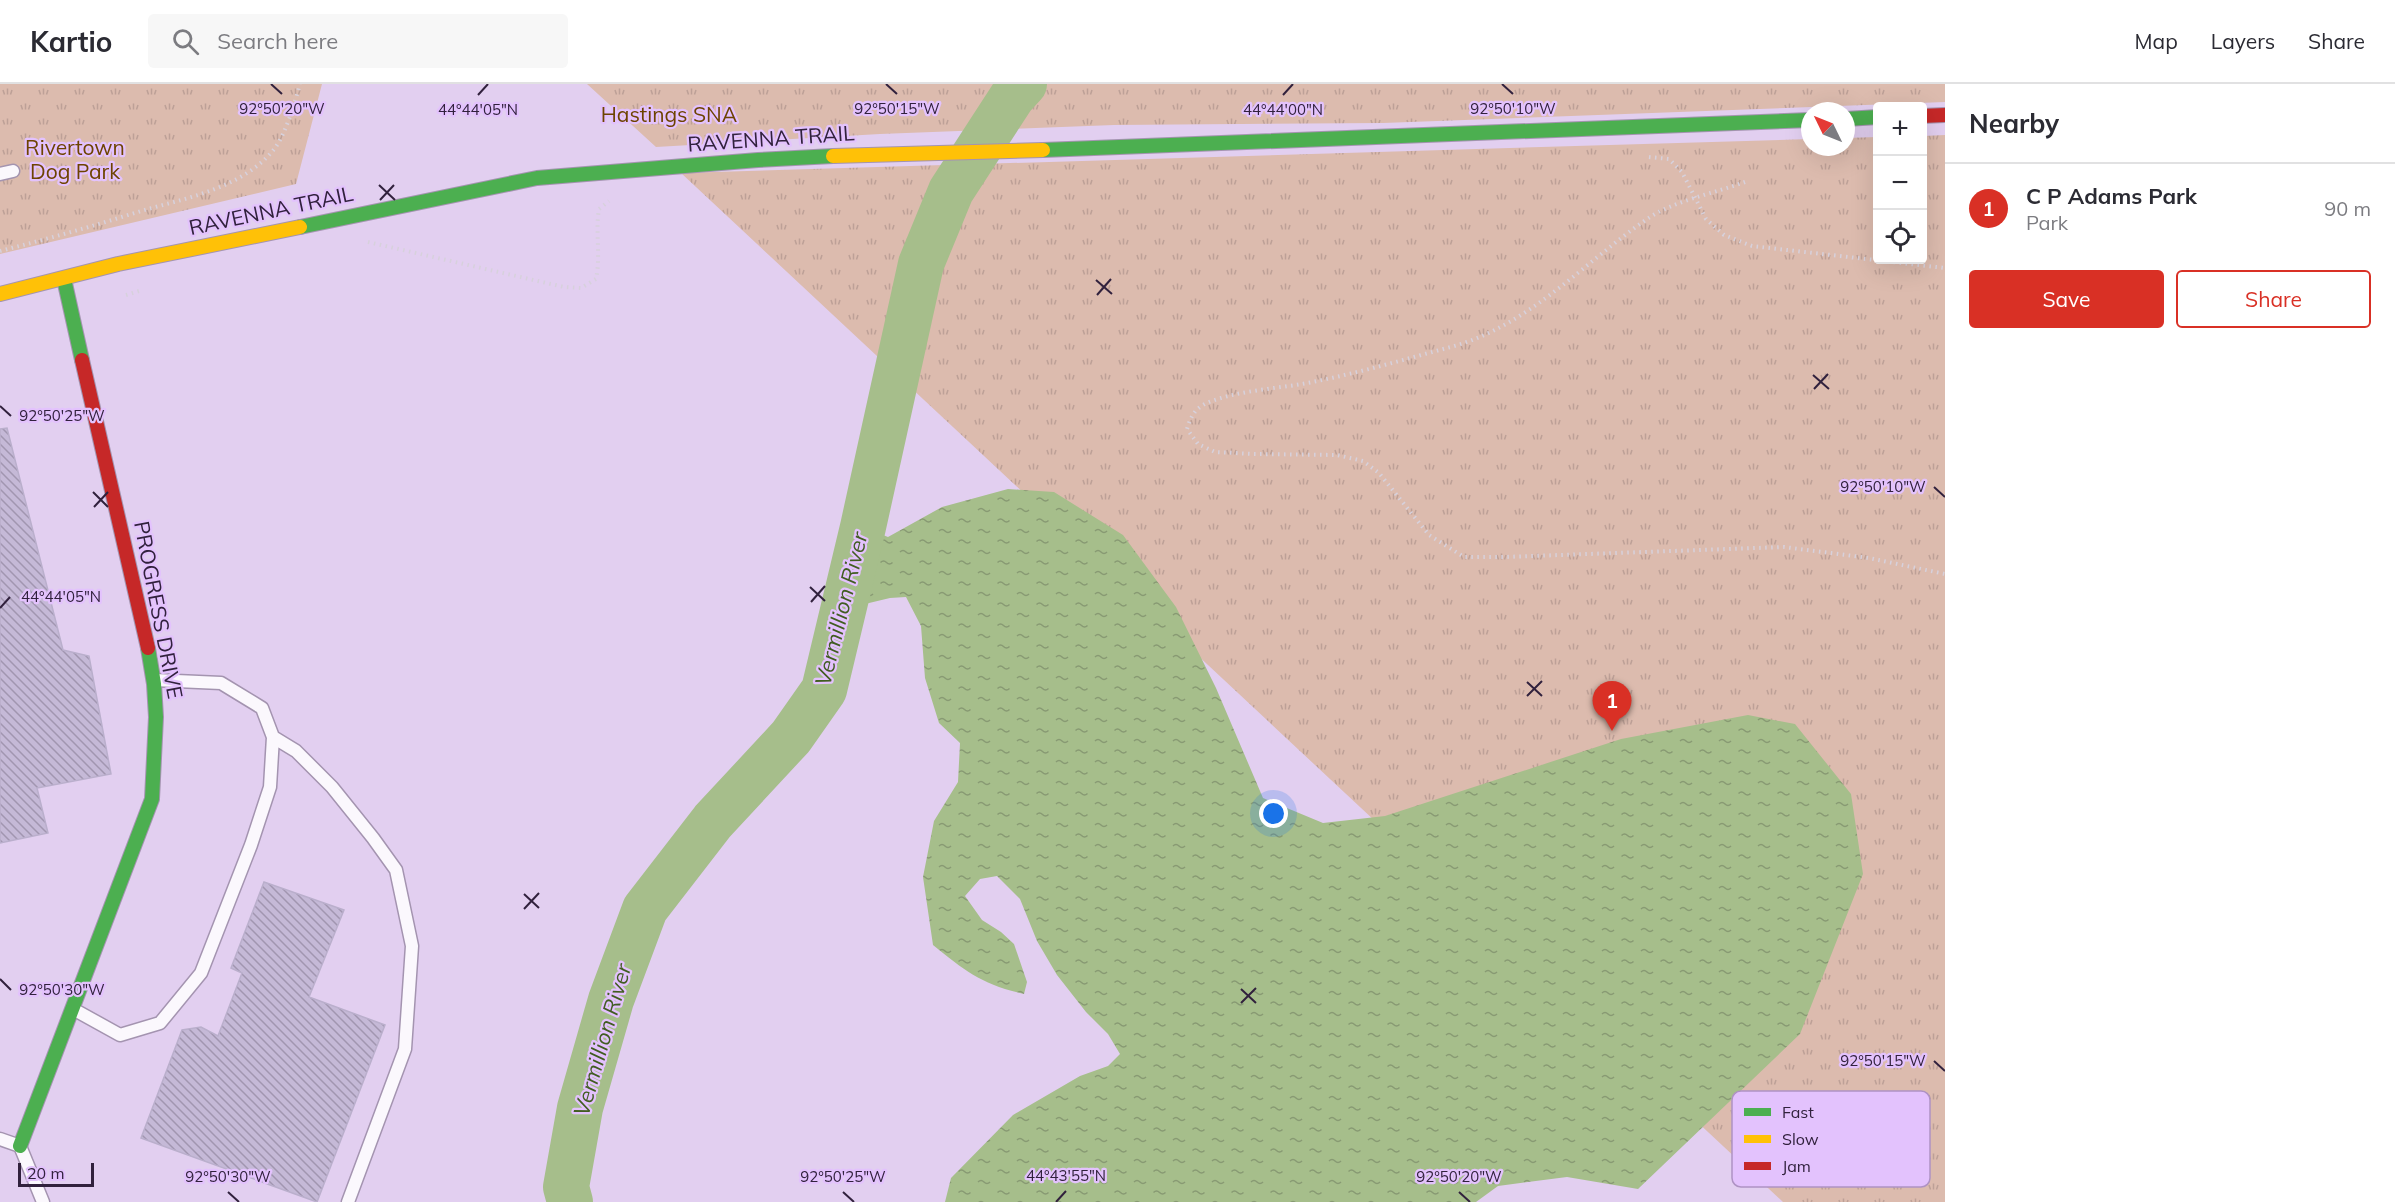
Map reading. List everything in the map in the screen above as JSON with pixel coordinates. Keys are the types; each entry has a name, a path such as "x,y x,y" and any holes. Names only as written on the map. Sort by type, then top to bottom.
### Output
{"street":[{"path":"1927,116 1945,115"},
{"path":"1855,118 1873,117"},
{"name":"RAVENNA TRAIL","path":"0,294 130,262 537,178 758,160 881,153 1101,148 1801,120"},
{"name":"PROGRESS DRIVE","path":"20,1146 152,799 157,754 158,707 154,680 64,279"}],"lane":[{"path":"0,174 13,171"},
{"path":"72,1009 120,1035 160,1023 201,973 251,845 270,787 273,737 262,708 221,683 154,680"},
{"path":"273,737 296,751 332,787 396,870 412,946 405,1049 348,1202"},
{"path":"0,1139 20,1146 43,1202"}],"path":[{"path":"0,251 110,222 222,186 259,164 276,147 300,84"},
{"path":"1745,182 1696,198 1650,217 1564,286 1514,321 1468,343 1304,383 1250,392 1208,403 1192,413 1187,429 1198,444 1215,452 1337,455 1363,461 1379,473 1429,535 1464,557 1785,547 1869,558 1945,574"},
{"path":"1696,198 1706,219 1724,235 1752,246 1945,268"},
{"path":"364,241 564,287 580,288 596,279 599,262 596,225 599,209 610,199"},
{"path":"126,295 148,289"}],"green space":[{"name":"Rivertown Dog Park","path":"0,84 322,84 296,184 0,254"},
{"name":"Hastings SNA","path":"587,84 1945,84 1945,102 1873,102 1873,105 1855,105 1855,102 1801,102 1801,107 1383,123 1114,125 880,134 656,147"},
{"path":"1945,135 1945,1202 1783,1202 1767,1187 1930,1187 1930,1091 1732,1091 1732,1154 681,173 1801,139 1801,156 1855,156 1855,138 1873,137 1873,264 1927,264 1927,136"}],"water":[{"path":"1008,489 1054,492 1123,535 1176,607 1216,688 1263,798 1323,823 1385,816 1621,739 1748,715 1795,724 1851,794 1863,874 1800,1034 1740,1091 1732,1091 1732,1099 1638,1189 1567,1177 1498,1186 1476,1202 945,1202 951,1178 1013,1115 1080,1076 1108,1066 1120,1054 1108,1034 1086,1012 1057,975 1037,941 1020,899 997,876 980,879 965,896 982,920 1014,944 1027,982 1024,994 997,986 975,976 933,945 923,877 934,821 958,782 960,743 939,723 925,678 921,626 906,597 890,598 844,609 863,527 888,537 942,507"}],"building":[{"path":"7,428 63,650 89,656 111,774 37,788 48,833 0,843 0,429"},
{"path":"264,882 344,910 309,997 385,1025 317,1202 141,1138 182,1030 201,1027 218,1036 242,973 231,968"}],"waterway":[{"name":"Vermillion River","path":"570,1202 566,1187 580,1108 611,1000 645,909 713,821 791,737 824,690 863,527 921,264 951,191 1012,97 1024,84"}],"traffic: fast":[{"path":"1855,118 1873,117"},
{"path":"1043,150 1801,120"},
{"path":"300,227 537,178 833,156"},
{"path":"64,279 82,360"},
{"path":"20,1146 152,799 156,717 154,684 148,648"}],"traffic: slow":[{"path":"833,156 1043,150"},
{"path":"0,294 118,264 300,227"}],"traffic: jam":[{"path":"1927,116 1945,115"},
{"path":"82,360 148,648"}],"place":[{"name":"C P Adams Park","path":"1612,731"}]}
